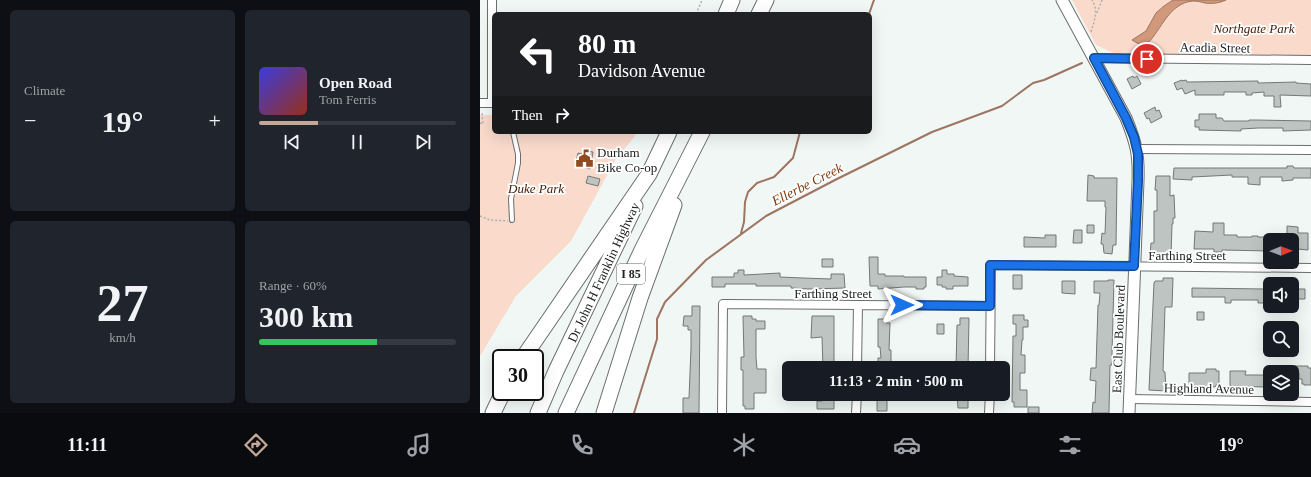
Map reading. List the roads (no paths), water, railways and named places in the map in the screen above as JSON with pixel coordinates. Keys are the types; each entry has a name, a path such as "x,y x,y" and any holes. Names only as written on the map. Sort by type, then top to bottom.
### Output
{"highway":[{"path":"727,12 732,0"},
{"path":"760,12 766,0"},
{"name":"I 85","path":"649,174 668,134"},
{"path":"604,413 640,298 701,135"},
{"name":"Dr John H Franklin Highway","path":"566,413 642,250 701,135"},
{"path":"529,349 649,174"},
{"name":"Dr John H Franklin Highway","path":"538,413 556,371 649,174"},
{"path":"493,413 499,401"}],"street":[{"path":"492,0 492,12"},
{"name":"East Club Boulevard","path":"1062,0 1126,118 1134,137 1139,161 1129,413"},
{"name":"Acadia Street","path":"1094,58 1311,60"},
{"path":"480,103 492,103"},
{"path":"1137,149 1311,150"},
{"name":"Farthing Street","path":"722,413 723,304 990,306 990,265 1311,268"},
{"path":"857,361 858,305"},
{"path":"990,306 990,361"},
{"name":"Highland Avenue","path":"1130,399 1311,402"},
{"path":"856,413 857,401"},
{"path":"989,413 990,401"}],"lane":[{"path":"512,220 510,199 518,163 518,154 513,134"}],"waterway":[{"path":"870,12 874,0"},
{"name":"Ellerbe Creek","path":"634,413 657,339 657,319 665,302 706,260 766,216 932,132 1002,106 1033,83 1044,80 1082,63"},
{"path":"741,233 744,222 745,202 748,192 757,183 774,177 793,158 799,134"}],"place":[{"name":"Durham Bike Co-op","path":"584,159"}],"park label":[{"name":"Northgate Park","path":"1254,28"},
{"name":"Duke Park","path":"536,188"}]}
